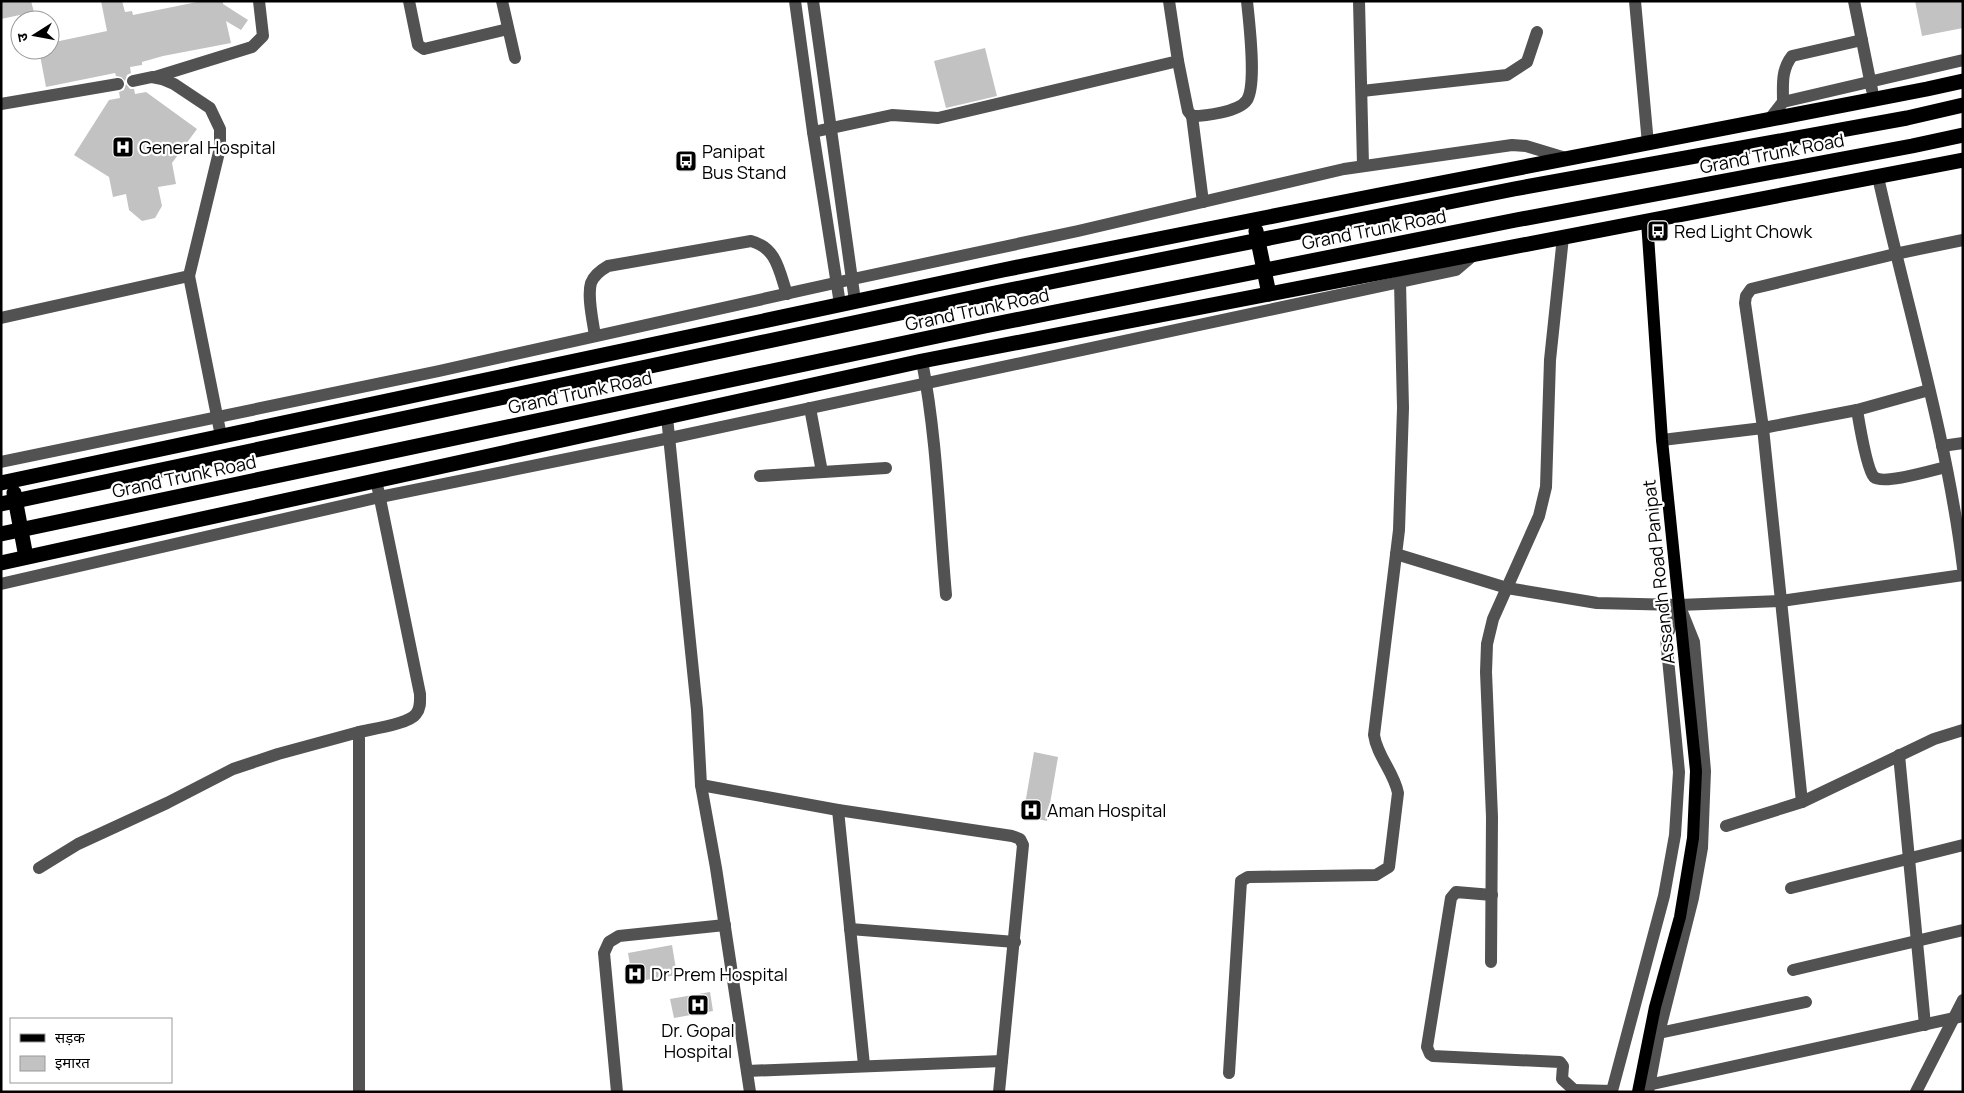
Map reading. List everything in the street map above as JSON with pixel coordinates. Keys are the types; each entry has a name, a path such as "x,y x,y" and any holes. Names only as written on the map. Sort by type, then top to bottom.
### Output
{"highway":[{"path":"26,557 6,482 840,304 1254,219 1875,100 1963,81"},
{"name":"Grand Trunk Road","path":"1,504 994,293 1514,189 1907,118 1963,105"},
{"name":"Grand Trunk Road","path":"1,534 985,326 1507,222 1963,135"},
{"path":"1,563 922,361 1963,160"},
{"path":"1254,219 1269,294"}],"main road":[{"name":"Assandh Road Panipat","path":"1644,1090 1655,1007 1680,917 1694,838 1696,771 1662,440 1647,221"}],"street":[{"path":"133,81 252,47 263,36 259,1"},
{"path":"409,1 418,45 424,48 508,29"},
{"path":"502,1 515,58"},
{"path":"795,1 812,132 840,304"},
{"path":"813,1 856,301"},
{"path":"1169,1 1178,61 1188,111 1192,116 1203,202"},
{"path":"1192,116 1207,116 1225,111 1237,107 1247,100 1252,84 1247,1"},
{"path":"1360,1 1363,165"},
{"path":"1635,1 1648,144"},
{"path":"1854,1 1875,100"},
{"path":"1362,92 1507,75 1527,62 1537,32"},
{"path":"1769,120 1783,102 1783,75 1792,56 1862,40"},
{"path":"1783,102 1963,60"},
{"path":"812,132 892,115 938,118 1178,61"},
{"path":"152,77 174,84 210,108 220,129 220,148 189,276 221,436"},
{"path":"1,104 118,84"},
{"path":"1,462 217,418 1078,231 1363,165 1512,145 1526,146 1569,159"},
{"path":"1878,177 1942,446 1957,519 1963,568"},
{"path":"1491,962 1492,817 1486,672 1488,644 1493,619 1539,516 1546,488 1550,360 1563,237"},
{"path":"1802,802 1763,428 1745,304 1748,292 1750,289 1895,254 1963,240"},
{"path":"595,336 590,291 591,282 599,271 608,266 751,241 760,244 772,253 787,294"},
{"path":"1,584 380,497 670,438 1456,270 1476,254"},
{"path":"1,318 189,276"},
{"path":"1229,1073 1241,881 1248,877 1376,875 1389,867 1398,793 1396,784 1378,751 1374,735 1399,530 1402,453 1400,282"},
{"path":"922,361 926,383 946,594"},
{"path":"1662,440 1763,428 1857,410 1929,390"},
{"path":"810,408 822,472"},
{"path":"1857,410 1869,466 1873,476 1876,478 1887,480 1946,467"},
{"path":"667,418 697,710 701,785 750,1092"},
{"path":"1942,446 1963,442"},
{"path":"760,476 886,468"},
{"path":"39,868 78,844 168,803 233,769 278,754 407,721 416,715 420,705 420,694 376,482"},
{"path":"1396,554 1507,588 1597,603 1679,605 1782,601 1963,575"},
{"path":"1679,605 1694,642 1705,771 1702,848 1693,898 1644,1090 1958,1017"},
{"path":"1492,895 1456,892 1451,898 1427,1047 1428,1052 1433,1056 1560,1062 1563,1066 1562,1080 1574,1091 1612,1091 1664,896 1675,835 1679,772 1666,638 1679,605"},
{"path":"1726,826 1802,802 1934,739 1963,730"},
{"path":"359,732 360,1092"},
{"path":"1899,755 1925,1025"},
{"path":"701,785 838,810 1012,836 1020,839 1023,845 1015,942 999,1092"},
{"path":"838,810 864,1065"},
{"path":"1791,888 1963,845"},
{"path":"617,1092 604,954 608,942 619,936 724,925"},
{"path":"850,929 1015,942"},
{"path":"1793,970 1963,930"},
{"path":"1916,1092 1958,1017 1963,1000"},
{"path":"1659,1032 1806,1002"},
{"path":"747,1071 1002,1061"}],"building":[{"path":"1,1 31,1 33,10 10,10 10,17 1,19"},
{"path":"101,1 122,1 125,12 132,11 133,15 202,1 223,1 223,4 248,20 241,30 226,21 231,43 142,62 142,65 130,67 131,73 127,75 125,81 121,77 116,76 115,73 46,87 41,60 60,60 60,41 107,31"},
{"path":"1915,1 1963,1 1963,28 1922,36"},
{"path":"985,48 997,96 946,108 934,61"},
{"path":"126,84 130,89 134,89 135,94 146,92 197,129 172,163 176,184 158,187 162,206 155,218 142,221 129,210 126,194 113,197 109,177 74,155 109,100 120,98 119,92 124,90"},
{"path":"1034,752 1058,757 1047,821 1023,816"},
{"path":"672,945 677,975 633,982 628,953"},
{"path":"710,992 713,1011 674,1018 670,999"}],"place":[{"name":"General Hospital","path":"123,147"},
{"name":"Panipat Bus Stand","path":"686,161"},
{"name":"Red Light Chowk","path":"1658,231"},
{"name":"Aman Hospital","path":"1031,810"},
{"name":"Dr Prem Hospital","path":"635,974"},
{"name":"Dr. Gopal Hospital","path":"698,1005"}]}
